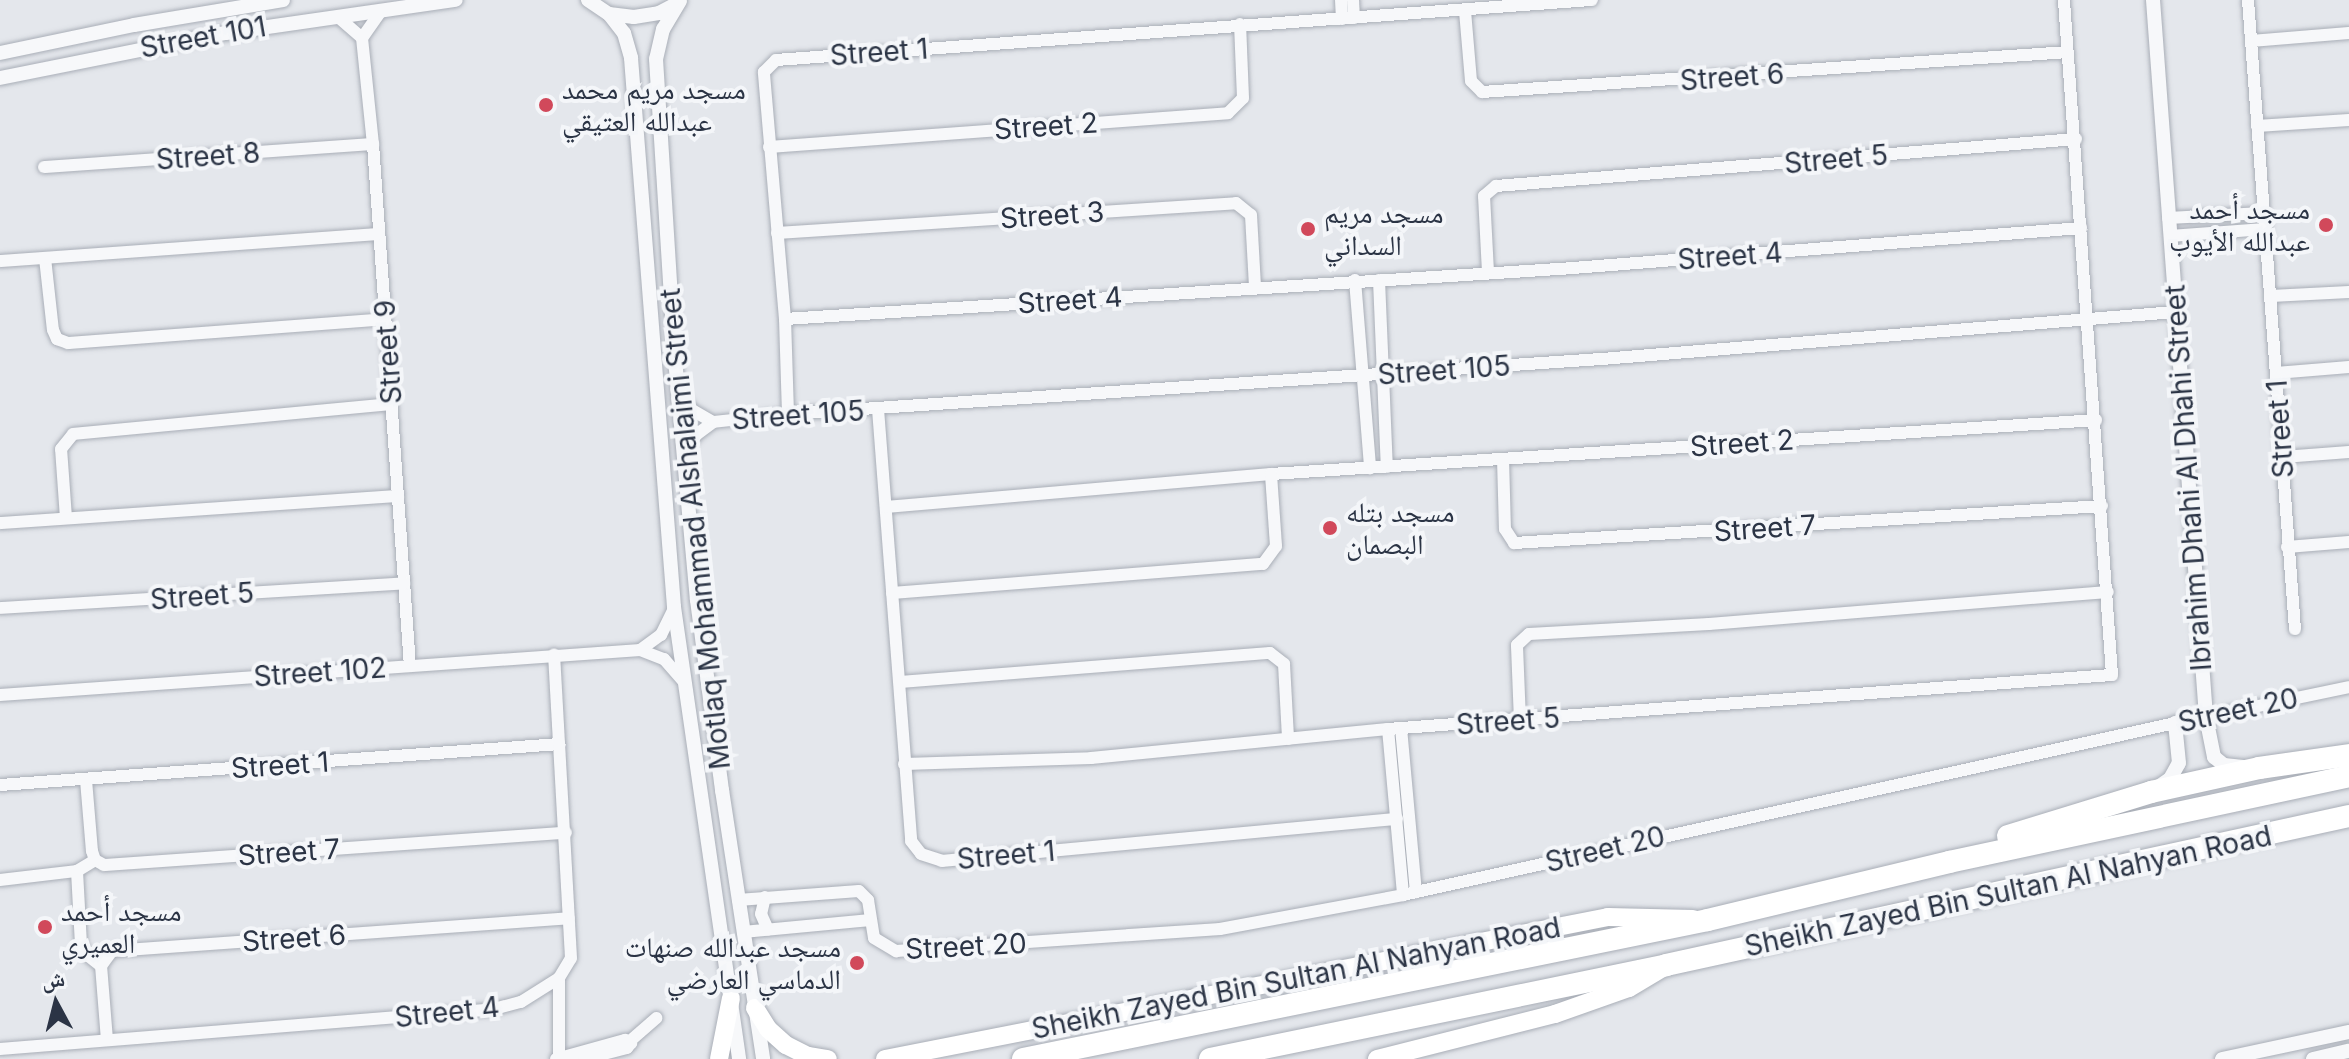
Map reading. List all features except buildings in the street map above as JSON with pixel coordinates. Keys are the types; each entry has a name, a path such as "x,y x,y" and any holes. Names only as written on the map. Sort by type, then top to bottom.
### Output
{"highway":[{"path":"1949,862 2015,833 2151,792 2259,768 2349,755"},
{"name":"Sheikh Zayed Bin Sultan Al Nahyan Road","path":"1023,1059 1708,920 1949,862 2349,776"},
{"name":"Sheikh Zayed Bin Sultan Al Nahyan Road","path":"1210,1059 1666,965 2349,816"}],"main road":[{"name":"Sheikh Zayed Bin Sultan Al Nahyan Road","path":"885,1059 1608,917 1708,920"},
{"name":"Sheikh Zayed Bin Sultan Al Nahyan Road","path":"1377,1059 1555,1014 1629,988 1666,965"},
{"path":"719,1059 731,998"},
{"path":"755,1008 768,1029 786,1045 808,1056 828,1059"},
{"path":"905,1059 1086,1019"}],"street":[{"name":"Street 101","path":"0,53 134,25 283,0"},
{"name":"Street 101","path":"0,78 136,49 456,0"},
{"path":"574,0 590,2 609,14 647,16 681,0"},
{"name":"Motlaq Mohammad Alshalaimi Street","path":"681,0 663,29 656,59 674,348 697,600 763,1059"},
{"path":"1341,0 1348,18"},
{"path":"1348,18 1353,0"},
{"name":"Street 1","path":"788,414 785,319 764,72 776,60 1592,0"},
{"path":"1520,721 1517,645 1529,634 1709,624 2108,592 2064,0"},
{"name":"Ibrahim Dhahi Al Dhahi Street","path":"2153,0 2210,747 2218,762 2259,768"},
{"name":"Street 1","path":"2248,0 2295,629"},
{"path":"338,17 362,38 381,11"},
{"name":"Street 6","path":"1465,11 1471,81 1482,92 2068,52"},
{"name":"Motlaq Mohammad Alshalaimi Street","path":"609,14 624,33 631,58 674,607 739,1059"},
{"name":"Street 2","path":"769,147 1228,113 1243,98 1240,24"},
{"path":"134,25 129,41 136,49"},
{"path":"2251,41 2349,33"},
{"name":"Street 9","path":"362,38 373,144 410,666"},
{"path":"2257,126 2349,120"},
{"name":"Street 5","path":"1488,272 1484,196 1496,186 2076,139"},
{"name":"Street 8","path":"44,167 373,144"},
{"name":"Street 3","path":"777,233 1236,203 1251,215 1255,287"},
{"path":"2168,218 2263,213"},
{"name":"Street 4","path":"785,319 1379,280 2081,228"},
{"path":"2170,236 2265,229"},
{"path":"0,261 379,234"},
{"path":"45,258 53,330 57,339 68,343 385,319"},
{"path":"1355,280 1370,468"},
{"path":"1379,280 1387,467"},
{"path":"649,290 656,283 664,287 674,348"},
{"path":"2271,296 2349,292"},
{"name":"Street 105","path":"684,453 696,435 713,422 788,414 1384,375 2175,312"},
{"path":"2276,373 2349,367"},
{"name":"Street 105","path":"678,390 692,410 713,422"},
{"path":"66,518 61,449 73,434 391,404"},
{"name":"Street 1","path":"878,409 911,841 921,854 942,861 1397,819"},
{"name":"Street 2","path":"886,507 1271,474 2096,420"},
{"path":"2283,457 2349,452"},
{"name":"Street 7","path":"1503,459 1505,529 1514,543 2102,506"},
{"path":"892,593 1263,564 1276,546 1271,474"},
{"path":"0,523 398,496"},
{"path":"2287,547 2349,542"},
{"name":"Street 5","path":"0,608 404,583"},
{"name":"Street 5","path":"904,764 1091,758 1394,729 2112,675 2108,592"},
{"path":"640,650 661,635 674,607"},
{"path":"640,650 664,659 684,682"},
{"name":"Street 102","path":"0,695 640,650"},
{"path":"900,682 1270,653 1284,664 1288,739"},
{"path":"554,654 571,958 559,978 558,1059 630,1041"},
{"name":"Street 20","path":"738,900 859,891 868,900 870,920 879,943 903,951 1220,929 1409,893 2349,687"},
{"path":"2151,792 2170,779 2179,763 2175,723"},
{"path":"1394,729 1397,819 1409,893"},
{"path":"1394,729 1409,893"},
{"name":"Street 1","path":"0,785 560,744"},
{"path":"0,880 77,871 95,860 86,780"},
{"path":"700,791 713,797 722,790"},
{"name":"Street 7","path":"95,860 104,865 566,833"},
{"path":"77,871 81,944 86,954 101,966 107,1040"},
{"path":"765,897 761,914 768,930"},
{"name":"Street 6","path":"101,966 112,951 569,918"},
{"name":"Street 20","path":"743,932 870,920"},
{"name":"Street 4","path":"0,1049 494,1009 521,1002 559,978"},
{"path":"584,1059 627,1048 630,1041 656,1018"},
{"path":"2222,1059 2349,1032"},
{"path":"2313,1059 2349,1051"}],"place":[{"name":"مسجد مريم محمد عبدالله العتيقي","path":"546,105"},
{"name":"مسجد أحمد عبدالله الأيوب","path":"2326,225"},
{"name":"مسجد مريم السداني","path":"1308,229"},
{"name":"مسجد بتله البصمان","path":"1330,528"},
{"name":"مسجد أحمد العميري","path":"45,927"},
{"name":"مسجد عبدالله صنهات الدماسي العارضي","path":"857,963"}]}
